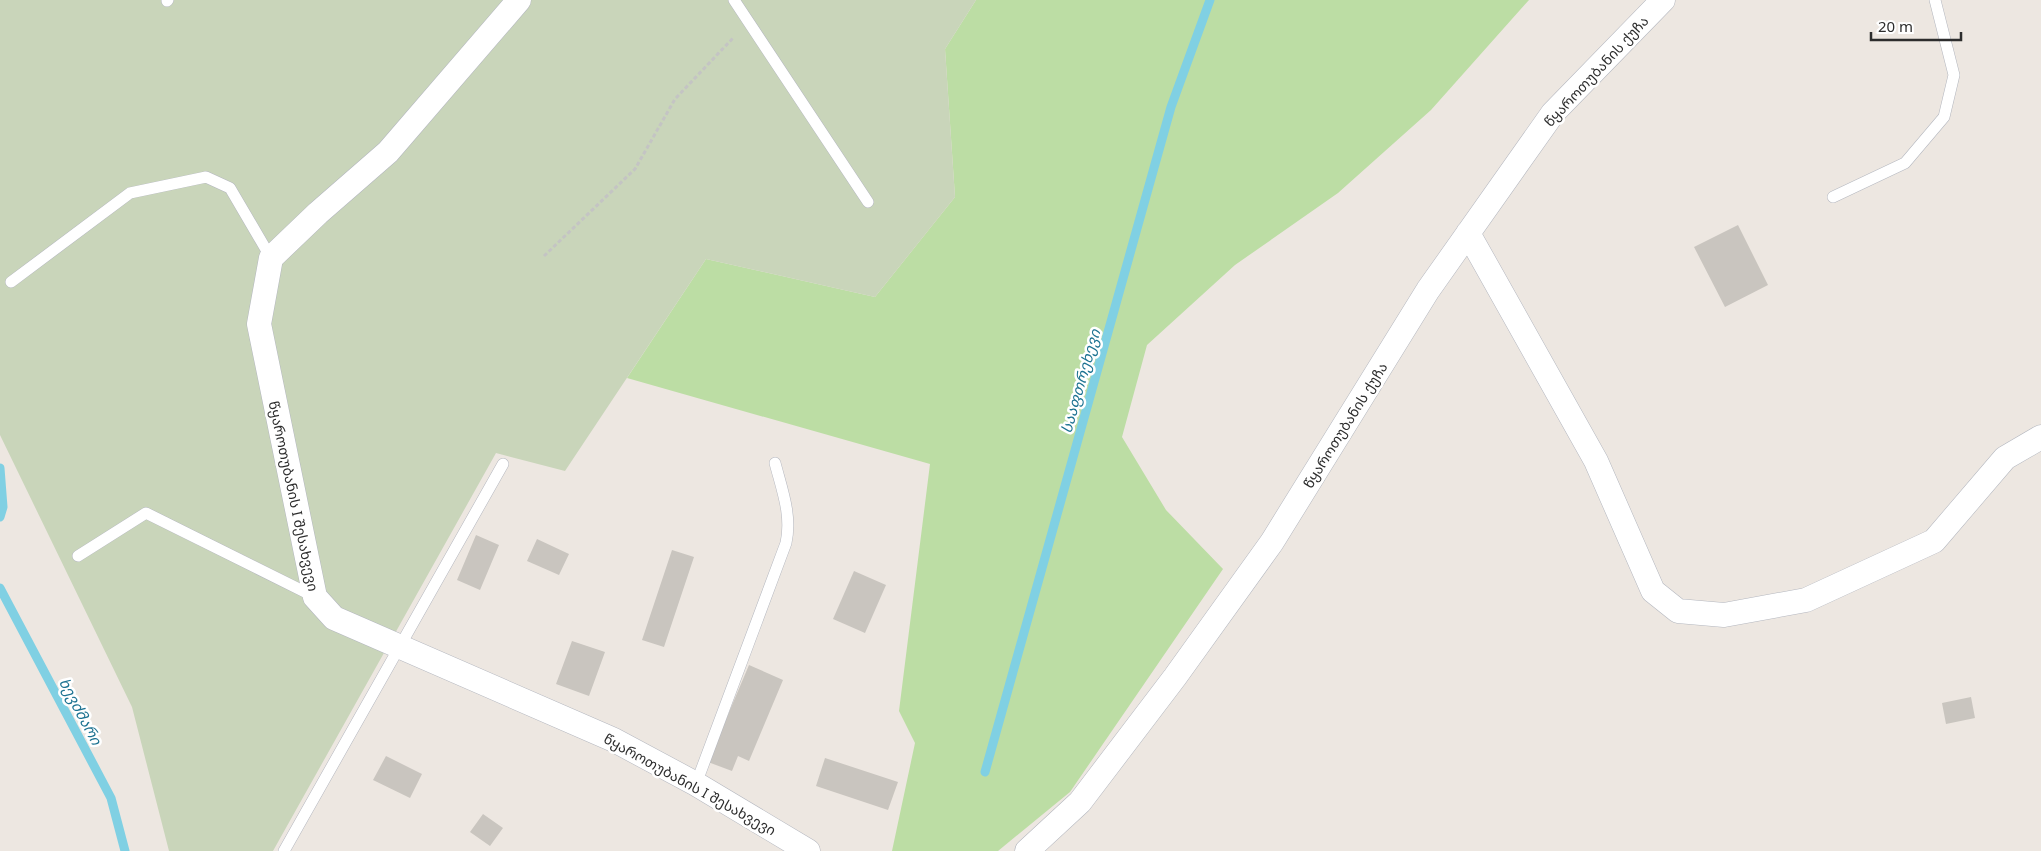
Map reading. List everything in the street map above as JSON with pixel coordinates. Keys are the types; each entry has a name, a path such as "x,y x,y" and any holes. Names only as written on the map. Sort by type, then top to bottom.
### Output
{"street":[{"name":"წყაროთუბანის ქუჩა","path":"1027,851 1080,802 1175,677 1266,550 1428,290 1554,113 1662,0"},
{"path":"271,258 318,213 388,152 509,3"},
{"path":"1468,233 1596,462 1652,591 1678,611 1724,615 1806,600 1934,541 2005,458 2041,437"},
{"name":"წყაროთუბანის I შესახვევი","path":"271,258 258,324 315,597 334,618 614,740 696,784 808,851"}],"lane":[{"path":"734,0 868,202"},
{"path":"1833,197 1905,163 1944,117 1954,75 1935,0"},
{"path":"11,282 130,193 206,177 230,188 271,258"},
{"path":"696,784 786,543 788,520 775,463"},
{"path":"284,851 503,464"},
{"path":"78,556 146,512 315,597"}],"path":[{"path":"544,256 635,169 675,99 749,22"}],"green space":[{"path":"0,0 976,0 945,49 955,197 875,297 706,259 565,471 496,453 273,851 169,851 132,707 0,435"},
{"path":"976,0 1529,0 1431,110 1338,193 1235,265 1147,345 1122,437 1166,510 1223,569 1070,792 998,851 892,851 915,743 899,711 930,464 627,378 706,259 875,297 955,197 945,49"}],"building":[{"path":"1738,225 1768,285 1725,307 1694,247"},
{"path":"476,535 499,545 480,590 457,580"},
{"path":"537,539 569,554 559,575 527,561"},
{"path":"672,550 694,557 664,647 642,640"},
{"path":"854,571 886,585 865,633 833,619"},
{"path":"572,641 605,652 589,696 556,684"},
{"path":"749,665 783,680 749,761 738,756 732,771 708,762"},
{"path":"1971,697 1975,718 1946,724 1942,703"},
{"path":"386,756 422,774 410,798 373,780"},
{"path":"825,758 898,782 888,810 816,786"},
{"path":"483,814 503,828 490,846 470,832"}],"waterway":[{"name":"სააფთრეხევი","path":"985,772 1171,107 1210,0"},
{"path":"0,468 3,507 0,517"},
{"name":"ხევძმარი","path":"0,588 111,798 125,851"}]}
